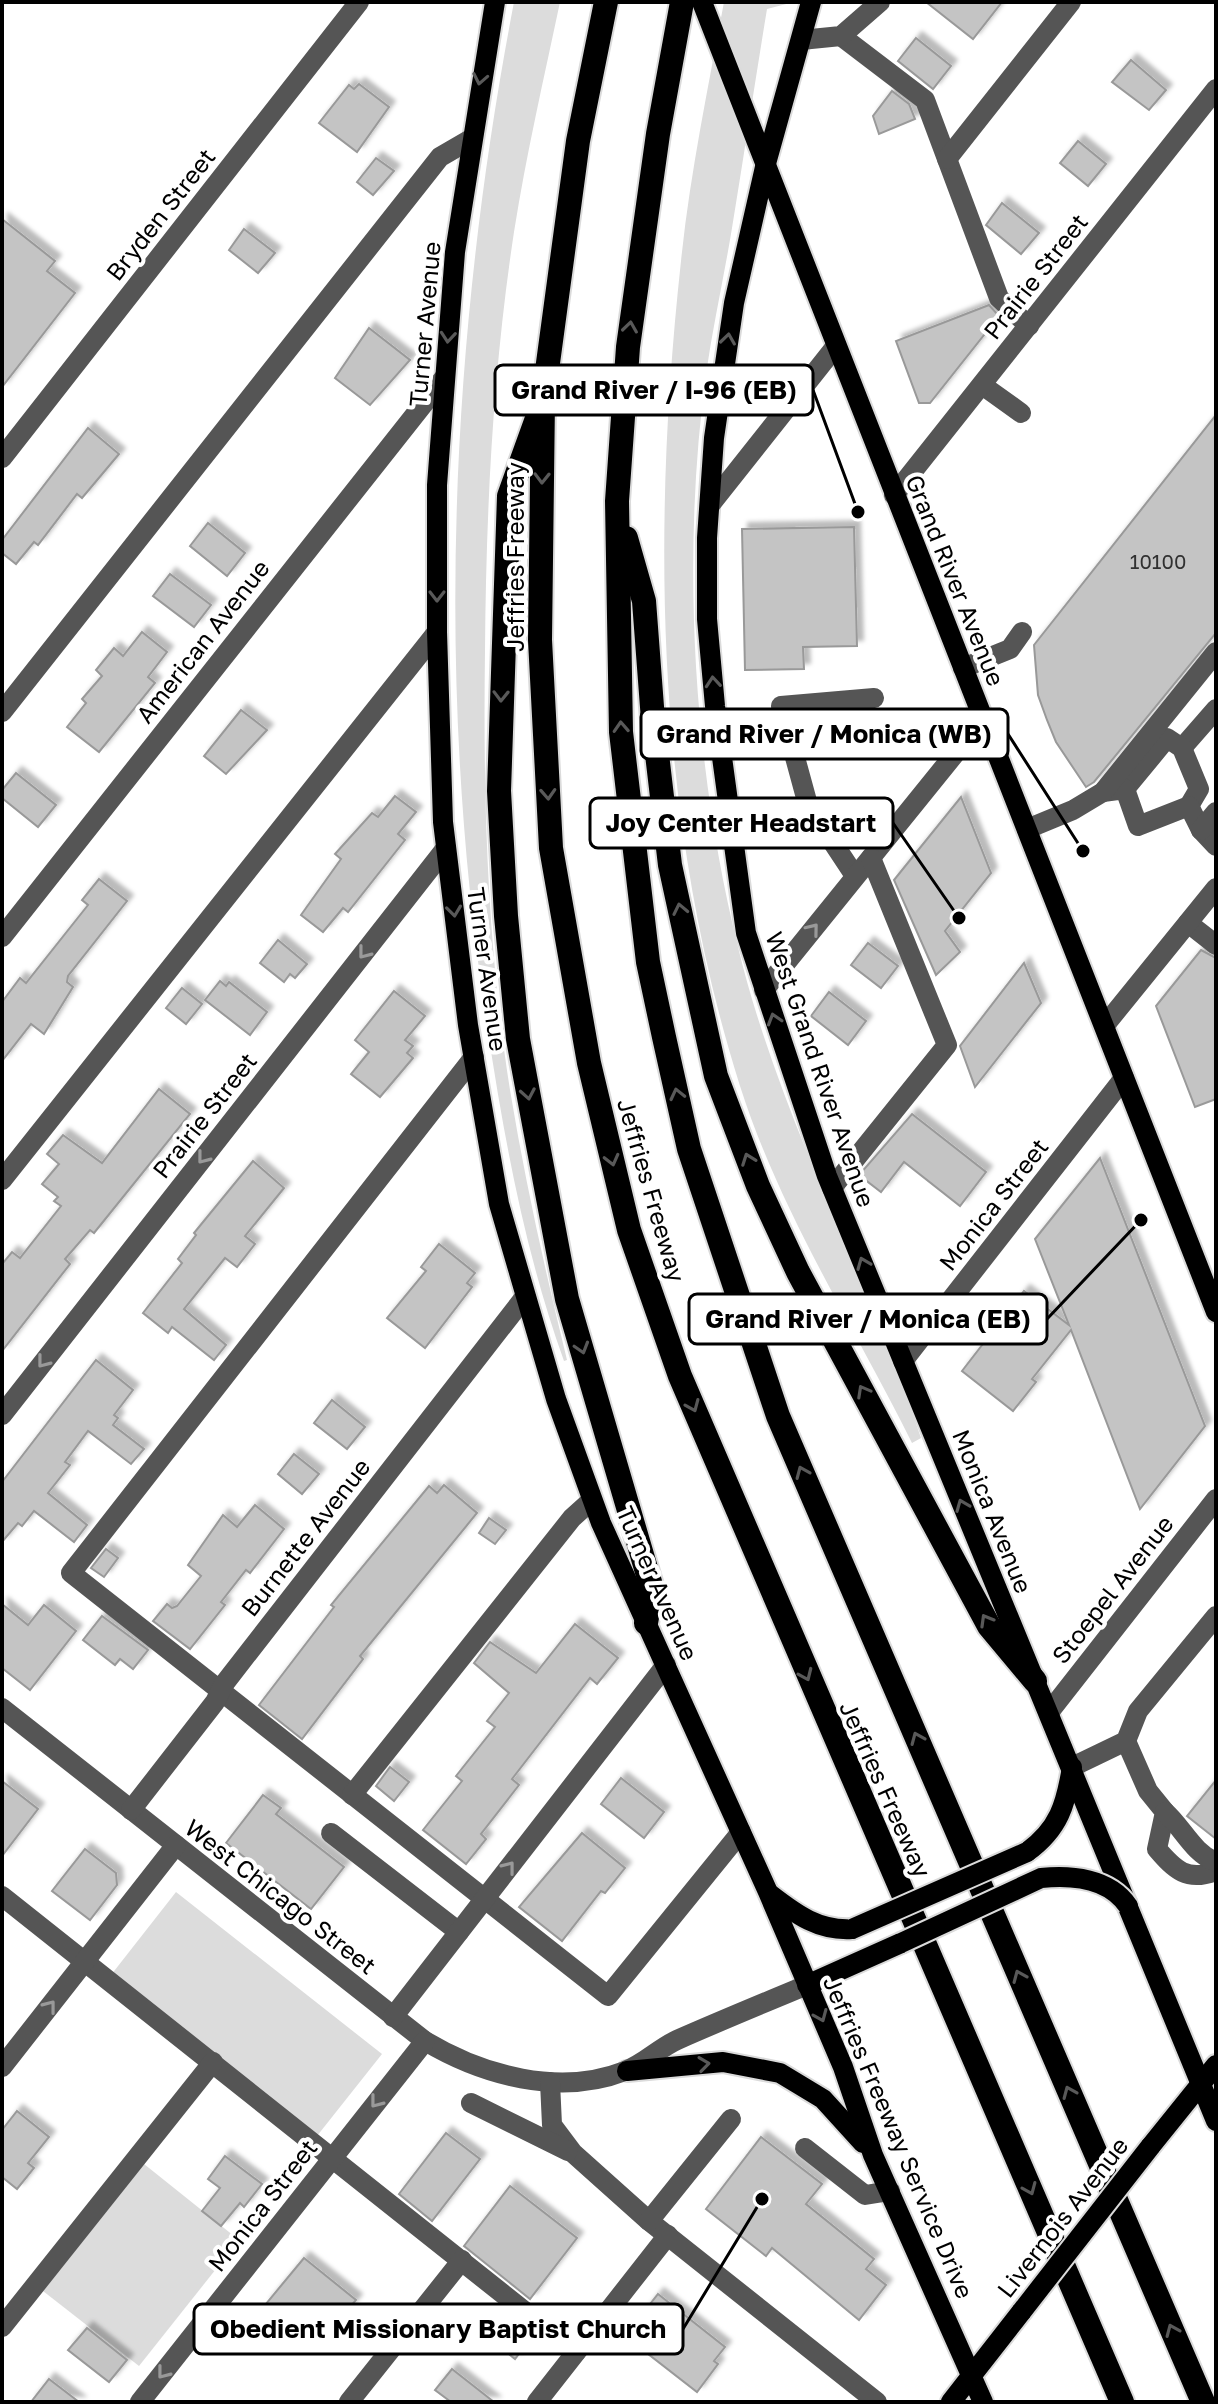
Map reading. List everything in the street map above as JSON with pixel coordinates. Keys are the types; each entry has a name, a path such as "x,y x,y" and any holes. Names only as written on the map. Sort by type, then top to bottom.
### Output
{"highway":[{"name":"Jeffries Freeway","path":"606,2 575,157 543,400 540,640 551,848 589,1063 629,1230 680,1376 763,1575 1122,2402"},
{"name":"Jeffries Freeway","path":"682,2 658,134 628,347 617,501 621,732 648,962 689,1149 778,1416 1203,2402"},
{"path":"543,400 509,496 499,791 506,916 518,1039 543,1180 567,1299 652,1589 646,1623"},
{"path":"617,501 644,601 653,720 670,865 716,1076 758,1186 798,1272 989,1626 1035,1681"}],"main road":[{"name":"Turner Avenue","path":"495,2 455,252 437,485 437,632 446,848 474,1057 499,1204 524,1298 592,1500 768,1892"},
{"name":"Grand River Avenue","path":"702,2 1216,1312"},
{"path":"765,167 811,2"},
{"name":"West Grand River Avenue","path":"765,167 734,303 714,438 707,619 722,776 746,933 832,1188 903,1361"},
{"name":"Monica Avenue","path":"903,1361 1035,1681"},
{"path":"1035,1681 1050,1711 1216,2121"},
{"path":"768,1892 824,1928 852,1929 1027,1852 1042,1841 1061,1815 1072,1767"},
{"path":"807,1985 965,1915 1031,1880 1077,1876 1115,1893 1128,1906"},
{"name":"Jeffries Freeway Service Drive","path":"768,1892 843,2067 873,2155 983,2402"},
{"path":"627,2071 723,2062 780,2073 823,2099 842,2116 873,2155"},
{"name":"Livernois Avenue","path":"951,2402 1216,2065"}],"street":[{"name":"Bryden Street","path":"2,458 359,2"},
{"path":"801,40 841,36 880,2"},
{"path":"947,159 1071,2"},
{"path":"841,36 925,100 999,298 1029,326"},
{"name":"Prairie Street","path":"894,495 1216,89"},
{"path":"2,712 440,157 471,139"},
{"path":"710,505 836,346"},
{"name":"American Avenue","path":"2,937 444,378"},
{"path":"982,385 1021,413"},
{"path":"2,1180 437,632"},
{"path":"963,668 1010,649 1022,632"},
{"path":"1027,829 1073,810 1103,792 1216,652"},
{"path":"855,876 808,805 781,706 874,698"},
{"path":"1182,748 1216,709"},
{"path":"764,990 983,719"},
{"path":"1103,792 1125,789 1167,738 1182,748 1199,789 1189,806 1138,826 1125,789"},
{"path":"1189,806 1201,830 1216,846"},
{"path":"1201,830 1216,812"},
{"name":"Prairie Street","path":"2,1415 446,848"},
{"path":"832,1188 947,1045 871,858"},
{"path":"1105,1025 1216,888"},
{"path":"1188,923 1216,945"},
{"path":"474,1057 71,1573 608,1996 741,1832"},
{"name":"Monica Street","path":"903,1361 1124,1078"},
{"name":"Burnette Avenue","path":"131,1810 524,1298"},
{"name":"Stoepel Avenue","path":"1050,1711 1216,1499"},
{"path":"352,1795 572,1518 592,1500"},
{"path":"1072,1767 1126,1741 1138,1711 1216,1616"},
{"path":"393,2017 666,1665"},
{"name":"West Chicago Street","path":"2,1708 393,2017 425,2041 479,2068 550,2082 595,2079 627,2071 673,2042 807,1985"},
{"path":"1126,1741 1148,1791 1180,1826 1191,1844 1216,1862"},
{"path":"1165,1812 1157,1849 1175,1871 1203,1876 1216,1871"},
{"path":"331,1833 459,1932"},
{"path":"2,2067 176,1845"},
{"path":"2,1896 576,2352"},
{"name":"Monica Street","path":"140,2402 425,2041"},
{"path":"2,2327 213,2062"},
{"path":"550,2082 552,2125 573,2153 649,2221 877,2402"},
{"path":"552,2125 523,2126 471,2103 573,2153"},
{"path":"649,2221 731,2119"},
{"path":"805,2148 865,2195 890,2191"},
{"path":"537,2402 668,2235"},
{"path":"349,2402 462,2260"}],"shaded area":[{"path":"514,2 560,2 519,203 496,388 486,598 486,816 491,926 502,1036 522,1158 567,1360 564,1361 527,1237 501,1110 471,897 460,769 456,641 457,513 463,385 475,257 492,129"},
{"path":"724,2 794,2 767,9 706,374 698,444 693,589 696,662 710,807 738,947 755,1010 799,1133 899,1376 921,1438 912,1443 819,1268 756,1133 712,986 691,884 677,781 668,677 664,573 671,364 689,196"},
{"path":"176,1892 382,2054 317,2136 111,1975"},
{"path":"144,2164 239,2240 139,2366 43,2291"}],"building":[{"path":"926,2 1002,2 973,39"},
{"path":"916,38 951,66 933,89 898,61"},
{"path":"1131,60 1166,90 1149,110 1112,82"},
{"path":"359,84 389,107 357,152 319,123 349,85 354,89"},
{"path":"892,91 909,104 915,119 879,134 873,116"},
{"path":"1078,141 1106,164 1088,186 1060,163"},
{"path":"376,158 394,171 373,195 357,182"},
{"path":"1002,203 1039,233 1021,254 986,225"},
{"path":"2,219 55,261 47,271 75,293 2,387"},
{"path":"244,229 275,253 258,273 229,250"},
{"path":"989,305 999,316 930,403 919,403 896,341"},
{"path":"369,328 410,360 370,405 335,378"},
{"path":"1216,415 1216,633 1094,782 1086,787 1056,742 1047,720 1038,695 1034,645"},
{"path":"88,428 119,454 82,498 77,494 38,545 34,542 16,564 2,553 2,540"},
{"path":"208,523 245,553 227,576 190,546"},
{"path":"854,527 857,646 803,647 804,669 745,670 742,529"},
{"path":"170,574 211,605 194,627 153,596"},
{"path":"142,632 167,652 148,677 155,683 99,752 67,727 86,703 82,699 102,676 96,670 114,648 123,656"},
{"path":"241,710 267,730 226,774 204,756"},
{"path":"16,773 56,805 38,827 2,798 2,790"},
{"path":"395,796 416,812 398,834 405,840 348,912 343,908 323,932 301,915 341,859 335,854 372,813 378,817"},
{"path":"961,797 991,873 945,931 960,952 936,975 894,880"},
{"path":"99,879 127,901 68,976 67,982 73,987 44,1034 31,1024 2,1061 2,1002 20,978 26,983 88,905 82,900"},
{"path":"278,940 307,964 295,978 290,974 284,982 260,963"},
{"path":"868,943 898,966 881,988 851,965"},
{"path":"1201,950 1216,958 1216,1099 1195,1107 1156,1006"},
{"path":"1024,963 1041,1003 975,1087 960,1046"},
{"path":"220,981 226,986 229,982 267,1012 250,1035 205,1000"},
{"path":"182,988 202,1004 186,1024 166,1008"},
{"path":"394,991 425,1016 405,1040 413,1046 407,1053 413,1058 380,1097 351,1074 369,1052 355,1040"},
{"path":"829,992 866,1021 848,1045 811,1016"},
{"path":"159,1089 190,1114 94,1233 90,1230 65,1259 70,1264 2,1351 2,1264 12,1252 20,1258 61,1206 54,1201 58,1197 42,1184 59,1164 47,1154 63,1135 102,1163"},
{"path":"912,1114 986,1172 960,1206 904,1162 881,1192 859,1175"},
{"path":"1100,1158 1205,1426 1140,1509 1071,1330 1032,1379 1036,1382 1013,1411 962,1371 1024,1291 1069,1325 1035,1239"},
{"path":"253,1161 284,1188 245,1236 255,1244 237,1267 225,1258 184,1309 226,1345 214,1360 172,1327 168,1333 143,1313 182,1263 178,1259 196,1235 194,1233"},
{"path":"439,1244 475,1273 467,1283 472,1287 425,1348 387,1318 426,1271 421,1267"},
{"path":"96,1360 133,1390 114,1415 118,1418 113,1425 144,1449 131,1464 88,1431 65,1462 70,1465 48,1493 87,1525 74,1542 34,1511 22,1526 18,1523 2,1542 2,1482"},
{"path":"332,1400 365,1427 347,1449 314,1423"},
{"path":"294,1454 319,1474 302,1494 278,1474"},
{"path":"444,1485 477,1513 360,1656 363,1659 302,1739 259,1705 334,1607 331,1605 429,1486 437,1493"},
{"path":"255,1505 284,1529 250,1573 246,1570 221,1602 225,1605 190,1649 153,1621 167,1604 172,1608 177,1606 201,1576 188,1565 223,1515 237,1527"},
{"path":"489,1518 506,1530 495,1544 479,1533"},
{"path":"106,1549 118,1558 104,1577 91,1568"},
{"path":"2,1604 28,1625 44,1605 76,1631 30,1690 2,1668"},
{"path":"102,1616 148,1650 133,1669 120,1659 115,1665 83,1640"},
{"path":"575,1624 618,1658 597,1684 590,1678 512,1779 519,1785 481,1834 486,1839 466,1864 423,1830 462,1781 456,1776 495,1727 487,1721 509,1693 474,1663 490,1642 536,1673"},
{"path":"390,1767 409,1782 394,1801 376,1786"},
{"path":"621,1778 664,1812 644,1838 601,1804"},
{"path":"1216,1780 1216,1839 1187,1816"},
{"path":"2,1781 38,1809 2,1856"},
{"path":"263,1795 281,1808 276,1814 344,1867 311,1909 226,1843"},
{"path":"582,1833 625,1868 605,1893 601,1891 562,1941 519,1907"},
{"path":"85,1849 116,1873 117,1885 90,1920 52,1891"},
{"path":"17,2111 49,2137 28,2163 34,2168 17,2189 2,2177 2,2130"},
{"path":"446,2133 480,2159 432,2221 399,2194"},
{"path":"761,2137 822,2184 806,2204 874,2259 866,2269 886,2285 859,2320 772,2248 766,2256 706,2209"},
{"path":"225,2156 262,2184 244,2207 240,2203 221,2226 202,2211 220,2188 208,2179"},
{"path":"510,2186 577,2238 530,2299 464,2246"},
{"path":"304,2258 356,2300 338,2322 330,2315 309,2341 265,2305"},
{"path":"658,2294 725,2347 714,2361 718,2364 697,2392 625,2336"},
{"path":"498,2307 532,2337 515,2359 479,2330"},
{"path":"87,2328 127,2360 109,2382 68,2350"},
{"path":"452,2369 494,2402 451,2402 435,2390"},
{"path":"49,2379 79,2402 31,2402"}],"place":[{"name":"Grand River / I-96 (EB)","path":"858,512"},
{"name":"Grand River / Monica (WB)","path":"1083,851"},
{"name":"Joy Center Headstart","path":"959,918"},
{"name":"Grand River / Monica (EB)","path":"1141,1220"},
{"name":"Obedient Missionary Baptist Church","path":"762,2199"}]}
